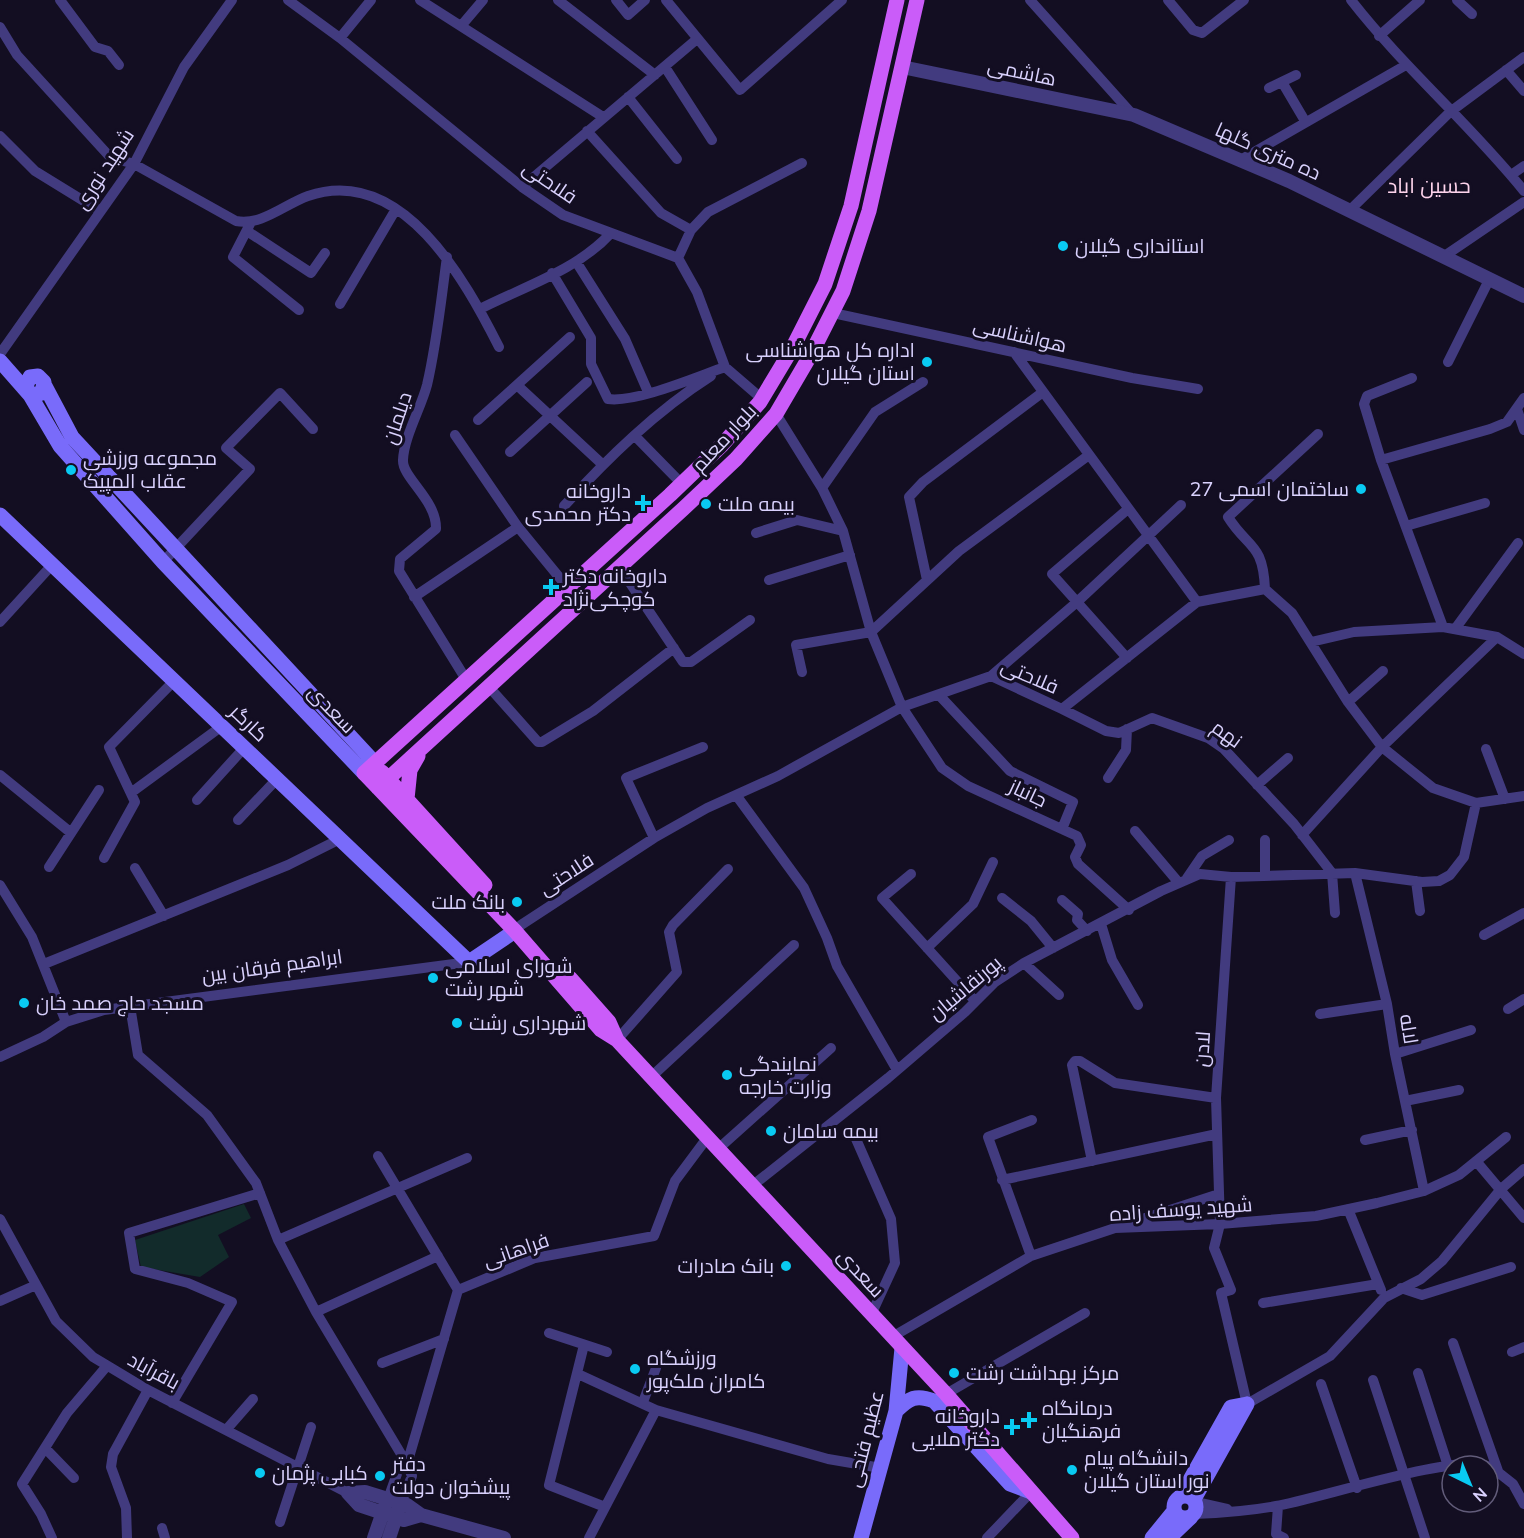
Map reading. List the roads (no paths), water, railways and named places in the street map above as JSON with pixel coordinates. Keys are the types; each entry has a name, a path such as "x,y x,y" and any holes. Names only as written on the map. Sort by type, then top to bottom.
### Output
{"main road":[{"name":"بلوار معلم","path":"370,768 682,484 722,445 762,399 793,347 825,284 851,206 897,0"},
{"name":"بلوار معلم","path":"384,783 736,459 776,414 833,313 869,211 917,0"},
{"name":"سعدی","path":"0,360 41,381 72,437 177,548 370,768 518,928"},
{"name":"سعدی","path":"0,360 24,387 60,446 163,562 370,768"},
{"path":"0,378 24,387 30,378 41,381"},
{"path":"762,399 776,414"},
{"name":"کارگر","path":"0,515 469,962"},
{"path":"406,799 410,770 421,749"},
{"name":"سعدی","path":"384,783 406,799 518,928 601,1030 617,1040 946,1394 1072,1538"},
{"name":"ابراهیم فرقان بین","path":"469,962 518,928"},
{"name":"عظیم فتحی","path":"861,1538 896,1411 897,1343"},
{"path":"896,1411 908,1399 916,1396 934,1401 1010,1484 1031,1492"},
{"path":"1169,1538 1191,1506 1247,1404"},
{"path":"1152,1538 1174,1511 1175,1502 1191,1506"}],"street":[{"path":"75,0 62,3 95,47 108,51 119,65"},
{"name":"شهید نوری","path":"0,354 134,164 184,67 232,0"},
{"name":"فلاحتی","path":"288,0 340,38 522,187 563,215 678,258"},
{"path":"340,38 371,0"},
{"path":"420,0 603,117"},
{"path":"461,26 483,0"},
{"path":"558,0 656,75"},
{"path":"616,0 628,15 645,0"},
{"path":"666,0 740,90 842,0"},
{"path":"1168,0 1193,30 1202,33 1244,0"},
{"path":"1351,0 1379,36 1524,191"},
{"path":"1379,36 1420,0"},
{"path":"1458,0 1472,14"},
{"name":"ده متری گلها","path":"1031,1 1134,115 1242,159 1446,255 1524,296"},
{"path":"0,27 16,55 110,157 134,164 249,227 311,273 325,253"},
{"path":"522,187 698,39"},
{"path":"1350,210 1450,112 1524,57"},
{"path":"1242,159 1406,65"},
{"path":"665,67 712,140"},
{"name":"هاشمی","path":"903,67 1134,115"},
{"path":"1506,70 1524,91"},
{"path":"1269,88 1296,75"},
{"path":"1282,82 1305,121"},
{"path":"628,97 677,159"},
{"path":"587,131 661,213 691,230"},
{"path":"0,136 35,171 100,211"},
{"path":"762,399 725,367 697,292 678,258 691,230 708,212 802,163"},
{"path":"1511,175 1524,166"},
{"path":"299,310 233,257 249,227 309,196 332,191 362,194 396,209 422,229 447,257 480,309 499,347"},
{"path":"1446,255 1524,202"},
{"path":"340,304 396,209"},
{"path":"480,309 577,263 596,250 610,234"},
{"name":"دیلمان","path":"414,597 399,571 400,559 436,529 436,523 423,492 406,471 402,458 426,387 437,342 447,257"},
{"path":"577,263 625,339 648,392"},
{"path":"552,273 591,338 591,364 608,399 618,400 648,392 725,367"},
{"path":"1448,362 1490,278"},
{"name":"هواشناسی","path":"833,313 1132,378 1198,389"},
{"path":"478,420 570,337"},
{"path":"1014,352 1197,602"},
{"path":"564,506 602,464 682,394 725,367"},
{"path":"1412,378 1364,399 1381,460 1443,627"},
{"path":"510,452 586,382"},
{"path":"822,488 869,418 923,382"},
{"path":"518,386 602,464"},
{"path":"927,580 909,497 923,482 1043,392"},
{"path":"163,562 249,469 226,448 280,393 313,429"},
{"path":"1381,460 1507,422 1524,398"},
{"path":"1517,409 1524,430"},
{"name":"جانباز","path":"776,414 822,488 843,531 871,632 902,707 942,768 968,786 1081,840 1075,857 1077,864 1129,910"},
{"path":"1318,434 1228,517 1256,548 1264,569 1266,589 1292,613 1348,702 1382,747 1433,788 1476,803 1524,796"},
{"path":"455,435 518,527 568,588"},
{"path":"635,436 682,484"},
{"path":"802,672 796,645 871,632 958,551 1089,455"},
{"path":"1406,526 1485,502"},
{"path":"991,676 1077,602 1181,505"},
{"path":"1127,658 1055,578 1053,571 1128,509"},
{"path":"756,533 797,520 843,531"},
{"path":"467,681 414,597 518,527"},
{"path":"1455,629 1518,543"},
{"path":"769,580 850,555"},
{"path":"0,622 52,565"},
{"path":"620,568 674,648 687,663 750,620"},
{"name":"فلاحتی","path":"518,928 654,838 778,776 902,707 991,676 1062,709 1197,602 1266,589"},
{"path":"1311,642 1354,632 1443,627 1497,636 1524,654"},
{"path":"1302,835 1382,747 1497,636"},
{"path":"489,687 538,742 542,742 593,711 674,648"},
{"path":"1348,702 1383,671"},
{"path":"104,858 134,806 132,792 109,747 174,681"},
{"path":"939,695 1010,771 1073,802 1062,829"},
{"name":"نهم","path":"1062,709 1106,731 1119,733 1152,718 1209,738 1224,749 1257,785 1302,835 1332,873"},
{"path":"132,792 222,726"},
{"path":"1108,778 1126,750 1127,729"},
{"path":"654,838 626,778 703,747"},
{"path":"197,800 244,748"},
{"path":"1486,749 1505,799"},
{"path":"1257,785 1288,759"},
{"path":"0,776 70,831"},
{"path":"238,820 278,779"},
{"path":"49,867 70,831 99,790"},
{"path":"736,795 804,888 837,966 897,1071"},
{"name":"پورنقاشیان","path":"752,1186 897,1071 995,981 1024,963 1183,880 1200,874 1231,877 1355,873 1416,881 1439,881 1450,875 1464,857 1476,803"},
{"path":"1135,831 1183,880 1202,856 1229,840"},
{"path":"44,964 288,865 340,839"},
{"path":"1264,840 1265,876"},
{"path":"927,948 973,904 993,862"},
{"path":"135,868 164,916"},
{"path":"617,1040 676,972 669,932 673,925 728,868"},
{"path":"1332,873 1335,913"},
{"name":"لاله","path":"1355,873 1387,1004 1395,1054 1424,1191"},
{"path":"911,874 882,898 975,1001"},
{"name":"لادن","path":"1231,877 1216,1098 1220,1224 1214,1248 1231,1290 1221,1293 1247,1404"},
{"path":"1416,881 1420,911"},
{"path":"0,885 32,936 66,1022"},
{"path":"1002,898 1030,921 1053,948"},
{"path":"1062,900 1077,914 1077,920 1087,931"},
{"path":"1484,934 1524,913"},
{"path":"1101,924 1112,960 1138,1005"},
{"path":"651,1077 794,945"},
{"name":"ابراهیم فرقان بین","path":"0,1057 44,1037 66,1022 104,1010 469,962"},
{"path":"1024,963 1059,995"},
{"path":"1508,1009 1524,999"},
{"path":"1320,1014 1387,1004"},
{"path":"130,1006 138,1055 207,1115 256,1182 278,1240 316,1312 407,1464"},
{"path":"1395,1054 1472,1030"},
{"path":"712,1143 831,1048"},
{"path":"1092,1161 1072,1065 1075,1061 1080,1061 1115,1083 1216,1098"},
{"path":"1405,1101 1459,1090"},
{"path":"1031,1256 988,1137 1032,1120"},
{"path":"1365,1140 1412,1130"},
{"path":"1002,1180 1217,1134"},
{"name":"شهید یوسف زاده","path":"897,1343 1031,1256 1115,1228 1220,1224 1316,1216 1424,1191 1459,1175 1506,1137"},
{"path":"856,1139 891,1219 895,1263 872,1315"},
{"name":"فراهانی","path":"458,1290 535,1258 654,1236 675,1181 712,1143"},
{"path":"378,1156 458,1290 407,1464 398,1471 396,1518 389,1538"},
{"path":"278,1240 467,1158"},
{"path":"1476,1161 1524,1218"},
{"path":"1247,1404 1330,1356 1384,1298 1420,1279 1442,1261 1501,1189 1524,1169"},
{"path":"172,1403 232,1302 189,1283 135,1269 129,1233 260,1193"},
{"path":"1115,1228 1219,1194"},
{"path":"1348,1209 1384,1298"},
{"name":"باقرآباد","path":"0,1219 56,1321 106,1367 348,1493 359,1505 404,1520 421,1515"},
{"path":"316,1312 438,1256"},
{"path":"1401,1288 1422,1295 1511,1267"},
{"path":"1263,1303 1378,1284"},
{"path":"0,1301 36,1285"},
{"path":"946,1394 1085,1313"},
{"path":"549,1333 607,1352"},
{"path":"382,1363 444,1339"},
{"path":"1453,1343 1487,1454"},
{"path":"584,1345 549,1485 605,1507"},
{"path":"1512,1352 1524,1347"},
{"path":"52,1538 41,1514 22,1484 67,1413 106,1367"},
{"path":"643,1402 656,1368"},
{"path":"1418,1373 1444,1454"},
{"path":"578,1374 643,1402 656,1410 828,1459 881,1468"},
{"path":"1373,1380 1425,1538"},
{"path":"1321,1384 1357,1488"},
{"path":"127,1538 126,1508 111,1467 113,1454 148,1390"},
{"path":"226,1430 254,1399"},
{"path":"589,1538 656,1410"},
{"path":"280,1522 296,1467 311,1427"},
{"path":"45,1448 74,1478"},
{"path":"1191,1506 1239,1512 1278,1506 1440,1468"},
{"path":"1500,1475 1513,1484 1524,1504"},
{"name":"باقرآباد","path":"348,1493 365,1492 395,1501 421,1515 504,1538"},
{"path":"987,1538 1031,1492"},
{"path":"374,1538 382,1513 395,1501"},
{"path":"1278,1506 1276,1534 1284,1538"}],"place":[{"name":"استانداری گیلان","path":"1063,246"},
{"name":"اداره کل هواشناسی استان گیلان","path":"927,362"},
{"name":"مجموعه ورزشی عقاب المپیک","path":"71,470"},
{"name":"ساختمان اسمی 27","path":"1361,489"},
{"name":"داروخانه دکتر محمدی","path":"643,503"},
{"name":"بیمه ملت","path":"706,504"},
{"name":"داروخانه دکتر کوچکی‌نژاد","path":"551,587"},
{"name":"بانک ملت","path":"517,902"},
{"name":"شورای اسلامی شهر رشت","path":"433,978"},
{"name":"مسجد حاج صمد خان","path":"24,1003"},
{"name":"شهرداری رشت","path":"457,1023"},
{"name":"نمایندگی وزارت خارجه","path":"727,1075"},
{"name":"بیمه سامان","path":"771,1131"},
{"name":"بانک صادرات","path":"786,1266"},
{"name":"ورزشگاه کامران ملک‌پور","path":"635,1369"},
{"name":"مرکز بهداشت رشت","path":"954,1373"},
{"name":"درمانگاه فرهنگیان","path":"1029,1420"},
{"name":"داروخانه دکتر ملایی","path":"1012,1427"},
{"name":"دانشگاه پیام نور استان گیلان","path":"1072,1470"},
{"name":"کبابی پژمان","path":"260,1473"},
{"name":"دفتر پیشخوان دولت","path":"380,1476"}],"district":[{"name":"حسین اباد","path":"1429,186"}]}
